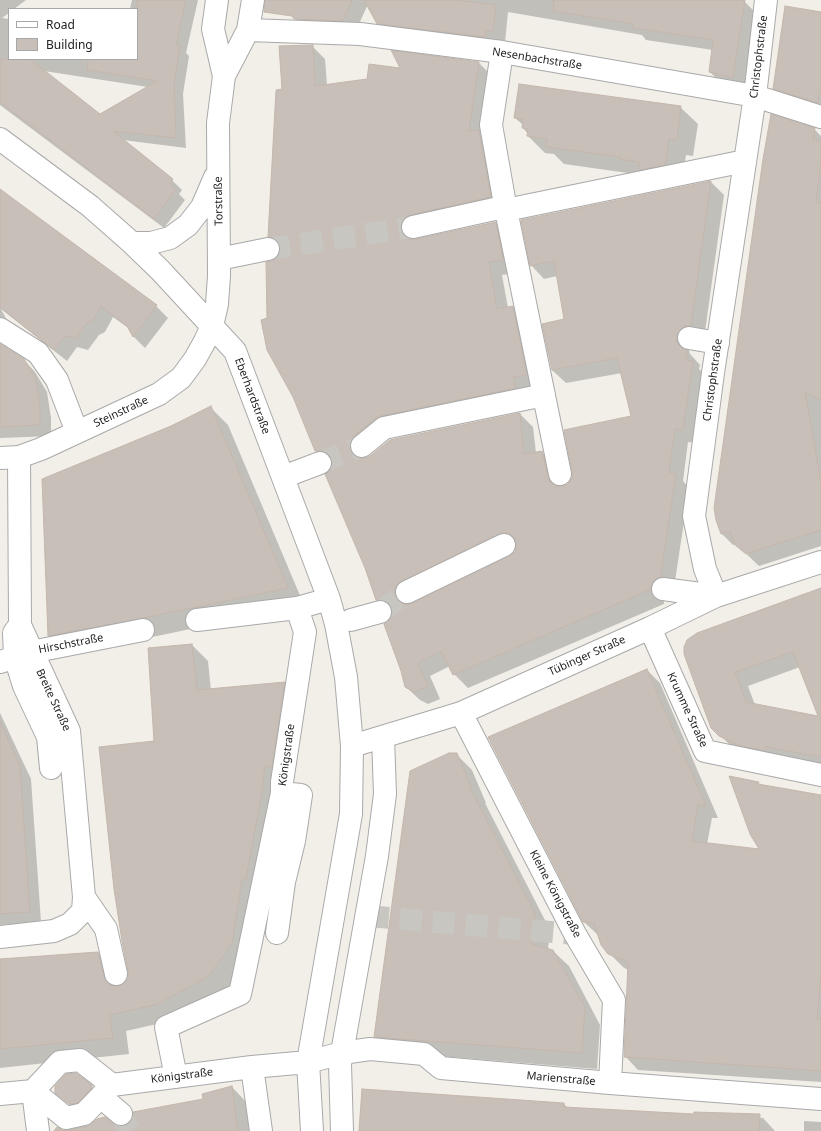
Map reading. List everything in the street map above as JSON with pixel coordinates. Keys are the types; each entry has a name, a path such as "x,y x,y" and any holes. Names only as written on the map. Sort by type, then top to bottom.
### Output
{"street":[{"name":"Torstraße","path":"218,0 213,29 224,76"},
{"name":"Torstraße","path":"212,326 217,304 220,276 218,123 224,76 248,30 253,0"},
{"name":"Christophstraße","path":"716,596 705,569 694,516 755,96 766,0"},
{"name":"Nesenbachstraße","path":"248,30 360,34 502,52 755,96 821,117"},
{"path":"502,52 491,124 506,210 560,474"},
{"name":"Eberhardstraße","path":"0,139 90,206 132,242 235,351 329,599 336,624 346,678 352,746"},
{"path":"413,226 499,208 506,210 745,161"},
{"path":"132,242 151,243 170,238 188,225 202,207 218,170"},
{"path":"219,259 268,249"},
{"name":"Steinstraße","path":"9,458 41,450 159,394 181,378 195,359 212,326"},
{"path":"0,330 38,353 57,380 77,432"},
{"path":"689,338 718,343"},
{"path":"362,446 384,428 544,395"},
{"path":"9,458 20,625 14,633 15,657 24,686 48,737 51,768"},
{"path":"283,476 320,462"},
{"path":"407,592 504,545"},
{"name":"Tübinger Straße","path":"352,746 461,713 650,628 716,596 821,562"},
{"path":"663,589 716,596"},
{"path":"197,620 297,608 329,599"},
{"name":"Königstraße","path":"277,933 284,882 294,840 301,795 282,793 282,782 306,632 297,608"},
{"path":"351,620 380,612"},
{"name":"Krumme Straße","path":"650,628 705,751 821,775"},
{"name":"Hirschstraße","path":"15,657 143,630"},
{"name":"Breite Straße","path":"0,937 54,931 70,924 82,911 84,897 77,803 69,731 15,657"},
{"name":"Kleine Königstraße","path":"461,713 575,934 614,1000 610,1083"},
{"path":"342,1131 340,1064 378,848 385,794 383,736"},
{"path":"312,1131 308,1062 351,814 352,746"},
{"path":"176,1077 166,1028 240,994 282,793"},
{"path":"84,897 106,929 116,974"},
{"name":"Marienstraße","path":"308,1062 342,1053 370,1050 424,1054 441,1068 610,1083 821,1099"},
{"path":"0,1094 33,1091 60,1062 80,1060 106,1091 121,1114"},
{"name":"Königstraße","path":"106,1091 176,1077 252,1067 308,1062"},
{"path":"252,1067 261,1131"},
{"path":"33,1091 66,1118 84,1114 106,1091"},
{"path":"33,1091 38,1131"}],"building":[{"path":"137,0 186,0 176,45 180,45 174,84 176,138 113,131 173,179 170,184 176,189 154,219 0,102 0,59 31,60 100,114 157,81 87,70 88,60 138,60"},
{"path":"265,0 352,0 343,21 294,19 292,16 264,12"},
{"path":"364,0 456,0 496,5 493,31 486,31 485,37 377,24"},
{"path":"554,0 745,0 733,78 709,72 713,40 633,28 633,24 553,11"},
{"path":"785,6 821,12 821,95 819,95 818,103 773,89"},
{"path":"313,45 315,86 367,79 369,64 400,68 391,50 479,62 469,131 479,130 491,197 410,215 404,218 401,224 401,229 404,236 410,239 416,239 496,222 503,260 489,262 497,309 513,306 527,375 513,377 516,388 376,418 350,441 352,454 358,458 370,456 390,440 520,413 524,454 542,451 550,482 556,486 568,484 572,478 572,472 564,430 631,416 617,358 552,370 542,324 564,319 554,261 530,266 521,220 711,181 691,326 685,326 680,330 677,336 677,342 681,347 687,350 686,360 693,361 683,430 675,429 669,472 676,474 661,574 663,577 653,581 651,591 649,590 453,675 441,651 418,663 428,686 414,692 405,687 401,671 384,624 392,616 392,608 384,600 376,600 365,568 325,474 330,471 332,458 322,451 315,451 293,397 267,350 261,320 267,318 266,262 276,259 280,253 278,241 272,237 268,237 276,90 282,89 279,46","holes":["499,534 511,534 515,539 516,546 515,552 509,556 412,603 400,603 396,598 395,591 397,585 402,581"]},
{"path":"519,84 681,106 677,140 669,139 665,165 640,170 639,162 619,159 620,157 546,147 547,139 527,136 528,129 522,128 523,119 514,118"},
{"path":"771,114 815,128 813,140 821,141 821,163 816,202 821,203 821,401 805,392 821,481 821,530 746,554 735,545 730,531 721,534 714,508 763,159"},
{"path":"0,189 157,305 133,337 127,326 101,306 93,320 87,323 76,338 65,336 54,350 0,307"},
{"path":"0,344 24,359 36,379 40,406 40,425 0,427"},
{"path":"211,406 288,588 48,636 42,479 171,426"},
{"path":"821,588 821,757 766,747 765,751 737,745 719,736 711,728 684,654 684,647 687,640 697,633","holes":["793,652 818,716 746,702 735,672"]},
{"path":"192,644 197,690 285,682 272,767 265,766 262,792 246,879 242,880 232,943 209,976 158,1004 110,1015 113,1038 0,1049 0,959 98,952 104,977 107,983 112,986 118,986 124,983 128,978 114,889 99,747 154,741 148,648"},
{"path":"647,669 706,806 698,805 692,841 759,849 750,834 729,776 759,782 758,784 821,795 821,975 817,1019 821,1019 821,1071 624,1057 628,962 608,954 601,945 594,923 583,922 488,737"},
{"path":"0,722 20,766 30,912 0,914"},
{"path":"449,753 457,753 471,787 470,788 535,913 532,944 553,950 585,1008 582,1053 374,1037 410,771"},
{"path":"76,1073 92,1085 92,1088 78,1103 69,1104 55,1093 55,1086 66,1074"},
{"path":"232,1086 238,1131 54,1131 57,1127 63,1130 68,1130 87,1126 97,1119 105,1117 118,1126 125,1126 131,1122 133,1112 203,1099 202,1094"},
{"path":"362,1089 564,1103 564,1107 694,1114 694,1112 760,1114 759,1131 359,1131"}],"tunnel":[{"path":"268,249 413,227"},
{"path":"320,463 362,446"},
{"path":"380,612 407,592"},
{"path":"367,916 575,934"},
{"path":"121,1114 129,1131"}]}
